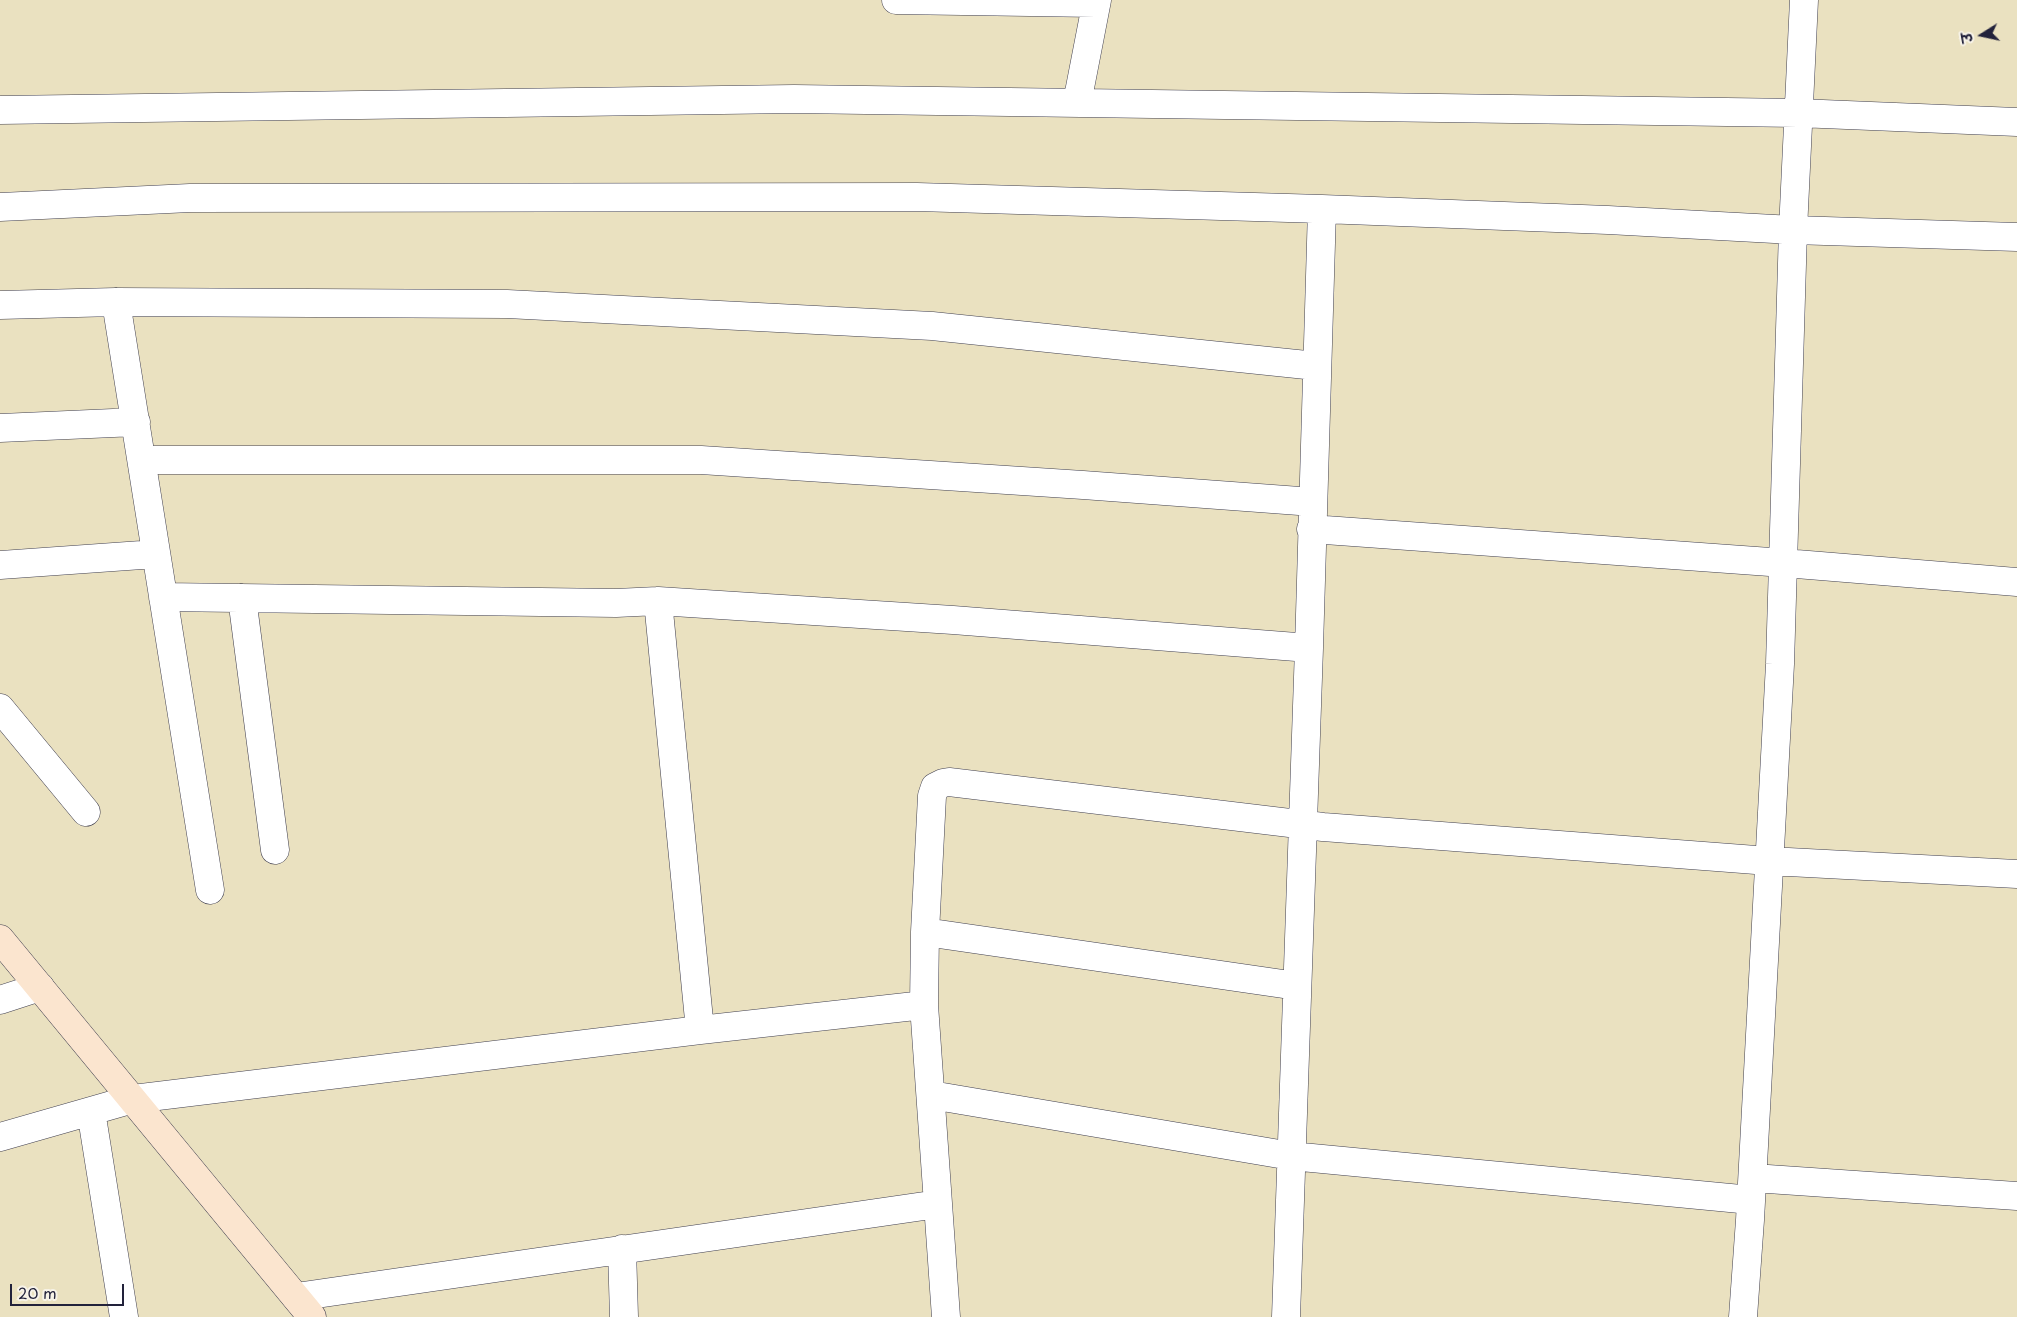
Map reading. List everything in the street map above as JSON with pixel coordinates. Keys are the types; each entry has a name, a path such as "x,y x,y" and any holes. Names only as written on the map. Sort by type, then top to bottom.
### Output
{"street":[{"path":"896,0 1097,2 1077,102"},
{"path":"1743,1317 1752,1189 1784,563 1792,230 1804,0"},
{"path":"0,110 794,99 1798,113 2017,122"},
{"path":"0,206 200,198 917,197 1322,209 1792,230 2017,237"},
{"path":"1286,1317 1322,209"},
{"path":"0,305 116,302 507,304 932,326 1316,366"},
{"path":"116,302 210,890"},
{"path":"0,428 136,422"},
{"path":"142,460 700,460 1083,484 1313,502"},
{"path":"1311,529 1784,563 2017,582"},
{"path":"0,565 156,554"},
{"path":"163,597 616,603 658,601 953,620 1309,648"},
{"path":"242,598 274,850"},
{"path":"658,601 700,1030"},
{"path":"0,708 86,812"},
{"path":"946,1317 924,1005 925,932 932,796 935,788 943,783 959,783 1303,825 1769,861 2017,874"},
{"path":"925,932 1297,986"},
{"path":"0,939 304,1307 622,1249 938,1204"},
{"path":"0,1000 40,987"},
{"path":"0,1137 133,1100 700,1030 924,1005"},
{"path":"931,1095 1291,1156 1752,1189 2017,1196"},
{"path":"91,1111 124,1317"},
{"path":"622,1249 624,1317"}]}
